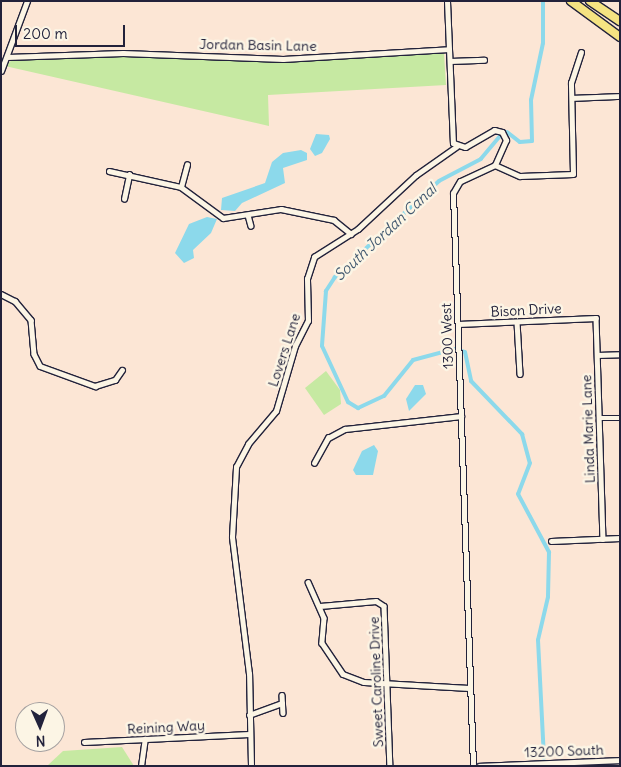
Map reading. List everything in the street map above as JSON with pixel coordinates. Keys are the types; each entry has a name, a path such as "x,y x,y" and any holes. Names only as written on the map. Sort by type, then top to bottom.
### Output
{"highway":[{"path":"572,1 620,33"},
{"path":"572,1 620,37"},
{"path":"590,1 620,21"}],"street":[{"path":"1,71 27,1"},
{"path":"447,1 456,146 500,131 505,145 495,165 523,177 574,174 573,72 581,53"},
{"name":"Jordan Basin Lane","path":"6,57 123,53 283,59 449,49"},
{"path":"450,61 484,60"},
{"path":"572,98 620,96"},
{"name":"Lovers Lane","path":"251,766 239,566 232,537 237,502 235,470 248,444 276,411 295,346 308,321 307,279 312,260 351,234 456,146"},
{"path":"181,187 187,165"},
{"name":"1300 West","path":"473,766 454,190 460,181 495,165"},
{"path":"109,171 181,187 219,216 248,215 285,210 334,220 351,234"},
{"path":"124,199 129,175"},
{"path":"248,215 251,226"},
{"path":"1,294 15,301 31,320 34,354 40,366 95,386 115,380 122,370"},
{"name":"Bison Drive","path":"458,324 596,318"},
{"name":"Linda Marie Lane","path":"596,318 604,539"},
{"path":"517,322 520,374"},
{"path":"597,355 620,354"},
{"path":"314,463 328,438 345,429 461,416"},
{"path":"599,418 620,418"},
{"path":"551,542 620,538"},
{"path":"308,582 320,606 325,622 322,643 340,671 358,681 387,681 430,688 469,688"},
{"name":"Sweet Caroline Drive","path":"320,606 383,603 390,766"},
{"path":"282,695 283,713"},
{"path":"249,715 282,703"},
{"name":"Reining Way","path":"84,742 249,734"},
{"path":"141,766 145,739"},
{"name":"13200 South","path":"479,766 578,764 620,760"}],"green space":[{"path":"444,53 446,85 268,95 269,126 5,66 12,60 114,55 281,62"},
{"path":"326,371 340,390 341,404 324,415 305,388"},
{"path":"122,747 134,766 47,766 65,751"}],"water":[{"path":"316,134 329,135 330,139 322,153 315,156 310,149"},
{"path":"301,150 307,153 307,160 283,168 285,183 242,203 235,211 221,210 222,198 265,183 272,162 283,153"},
{"path":"207,217 217,219 211,233 193,250 194,258 184,263 175,253 189,224"},
{"path":"415,385 423,385 426,394 409,411 406,399"},
{"path":"374,445 378,451 373,475 356,475 353,470 362,451"}],"waterway":[{"name":"South Jordan Canal","path":"507,132 520,142 532,141 531,100 543,43 543,1"},
{"name":"South Jordan Canal","path":"500,136 481,159 439,181 335,277 326,291 322,346 348,402 358,408 384,396 413,360 454,349 465,352 471,381 522,434 530,463 518,494 549,552 548,597 538,640 544,758"}]}
